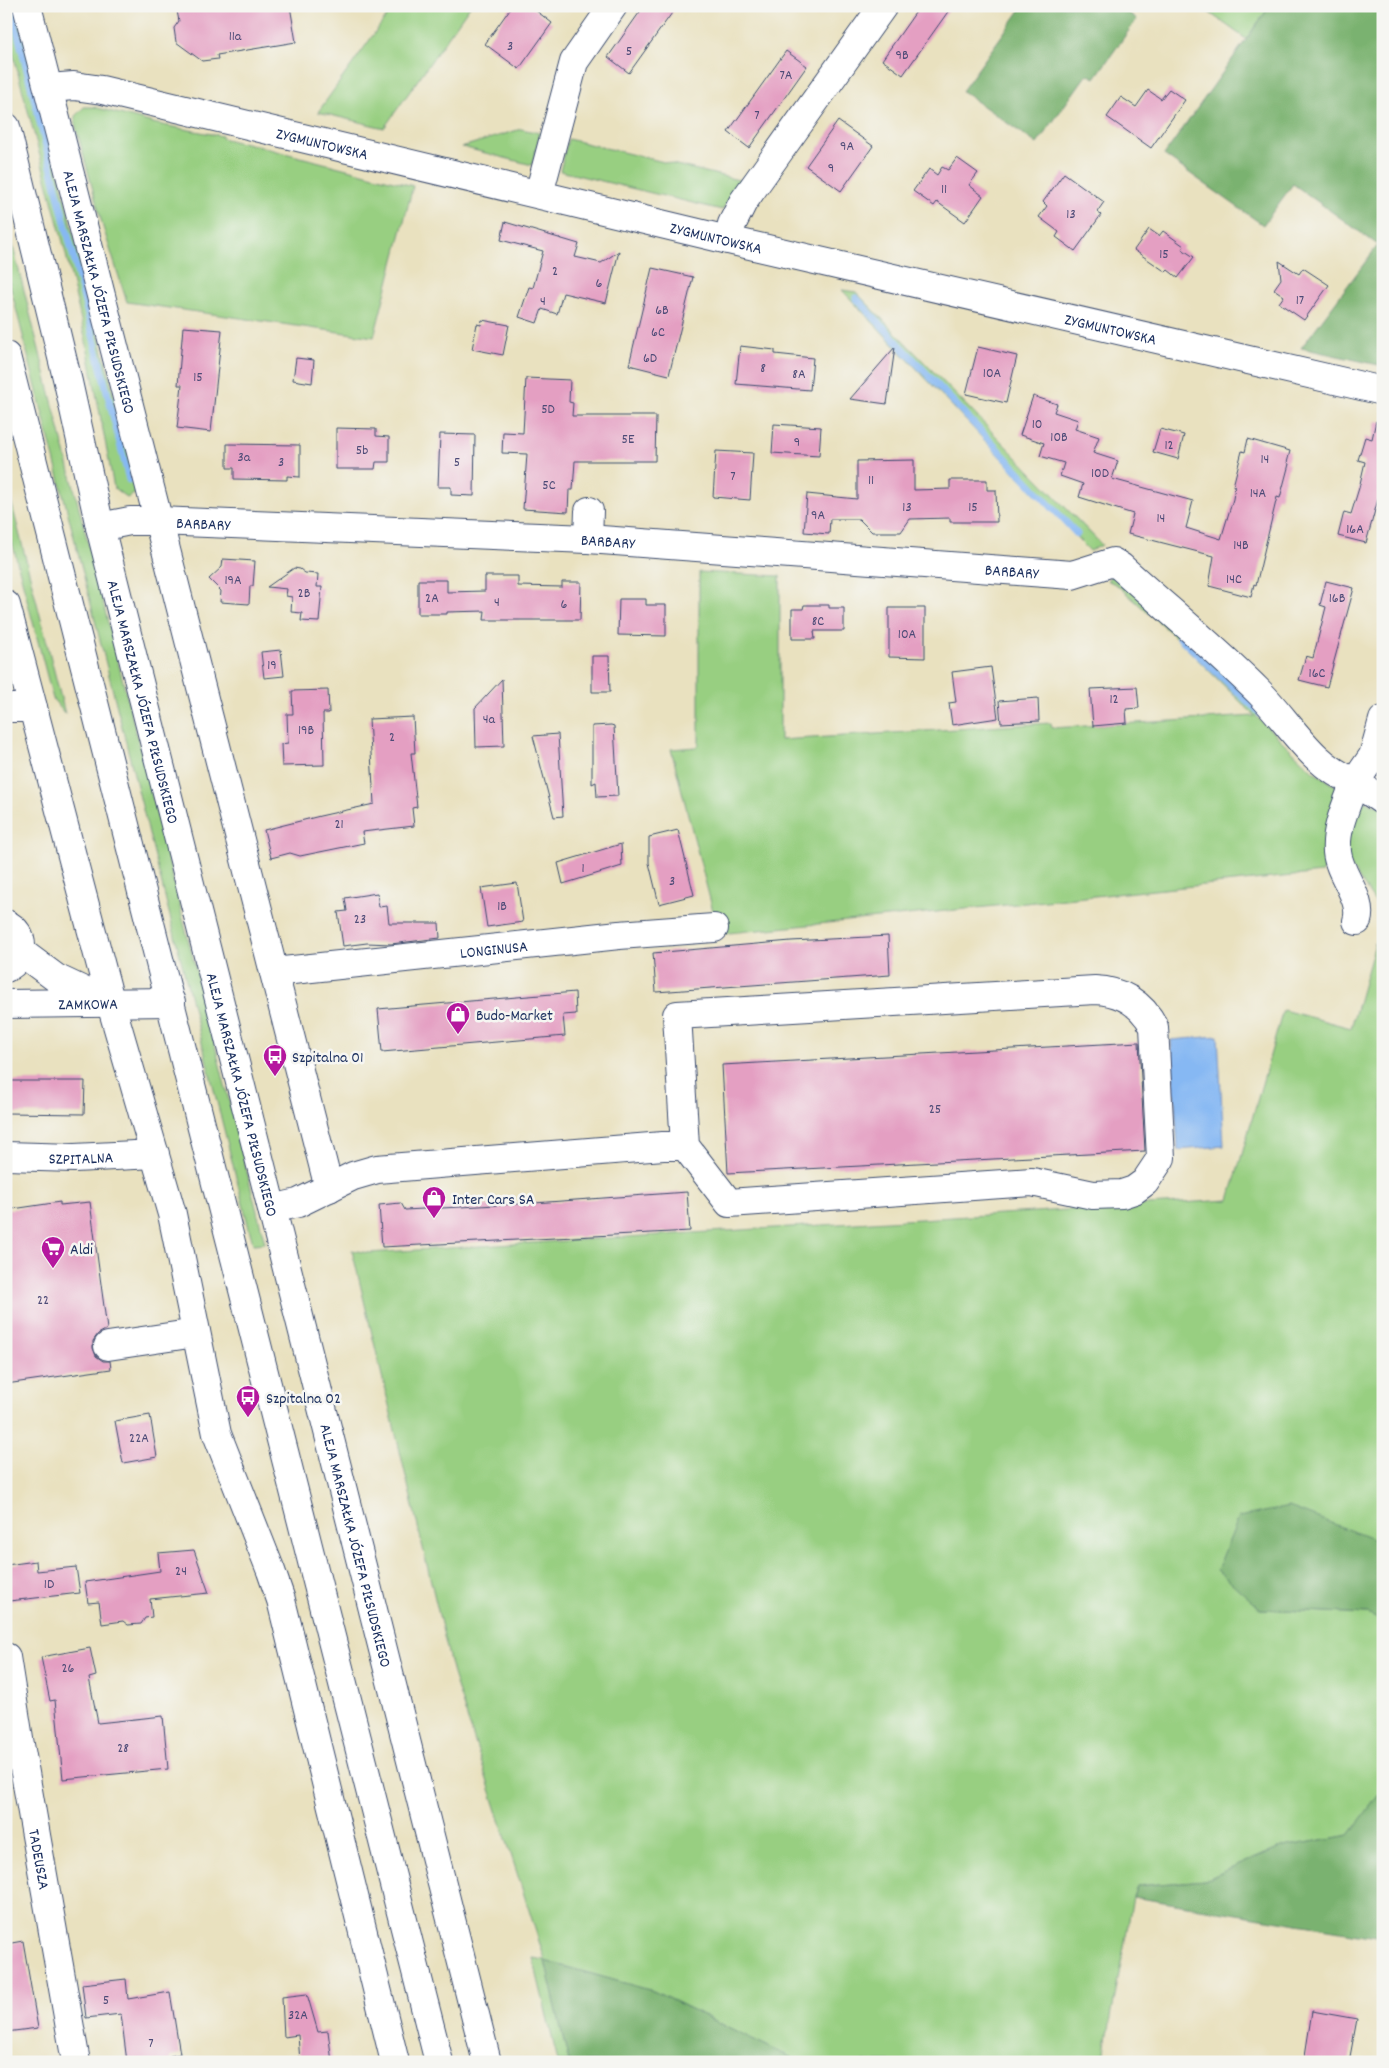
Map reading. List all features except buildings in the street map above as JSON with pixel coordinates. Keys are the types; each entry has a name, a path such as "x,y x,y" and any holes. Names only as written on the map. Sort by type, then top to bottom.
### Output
{"street":[{"name":"ALEJA MARSZAŁKA JÓZEFA PIŁSUDSKIEGO","path":"27,6 329,1188"},
{"path":"540,194 574,62 612,6"},
{"path":"728,240 732,224 743,202 883,6"},
{"name":"ZYGMUNTOWSKA","path":"49,88 74,86 102,90 728,240 1383,391"},
{"name":"ALEJA MARSZAŁKA JÓZEFA PIŁSUDSKIEGO","path":"6,127 68,382 100,527 487,2062"},
{"path":"6,356 439,2062"},
{"path":"588,539 589,511"},
{"name":"BARBARY","path":"100,527 130,521 158,521 588,539 1072,575 1113,562 1121,567 1259,692 1321,762 1344,778 1355,782"},
{"path":"6,605 110,1004 156,1154 172,1214 217,1434 281,1600 395,2062"},
{"path":"6,708 33,708"},
{"path":"1357,921 1359,914 1355,900 1337,853 1340,825 1355,782 1373,756 1383,720"},
{"path":"1355,782 1383,802"},
{"path":"6,924 16,931 20,938 14,960 110,1004"},
{"name":"LONGINUSA","path":"274,972 609,936 714,928"},
{"path":"1095,990 1116,992 1126,997 1144,1012 1154,1027 1161,1158 1155,1170 1145,1182 1134,1190 1122,1194 1093,1195 1032,1182 729,1203 685,1146 677,1015 1095,990"},
{"name":"ZAMKOWA","path":"6,1004 171,1002"},
{"path":"272,1209 298,1203 353,1176 377,1169 663,1146 685,1146"},
{"name":"SZPITALNA","path":"6,1156 74,1158 156,1154"},
{"path":"108,1346 196,1333"},
{"name":"TADEUSZA","path":"6,1657 13,1740 76,2062"}],"green space":[{"path":"6,6 17,6 138,492 127,498 114,488 88,351 64,246 6,25"},
{"path":"394,6 470,6 384,128 318,112"},
{"path":"1023,6 1119,6 1137,19 1095,78 1087,74 1037,144 962,91"},
{"path":"1200,6 1270,6 1246,39"},
{"path":"1270,6 1383,6 1383,366 1301,348 1378,245 1293,184 1263,225 1164,155"},
{"path":"84,107 94,107 157,124 222,136 222,138 241,143 413,186 374,337 127,302 103,227 75,124 75,116"},
{"path":"521,129 540,133 532,165 462,147"},
{"path":"568,139 743,181 722,210 560,171"},
{"path":"6,219 265,1243 253,1244 6,269"},
{"path":"842,290 856,292 1102,545 1090,551"},
{"path":"6,481 65,714 53,699 6,519"},
{"path":"699,572 780,576 780,740 1051,723 1052,728 1255,716 1170,632 1117,585 1107,580 1115,572 1263,707 1256,716 1312,770 1343,791 1322,873 719,934 671,749 697,747 699,744"},
{"path":"1356,798 1383,807 1383,1551 1377,1540 1261,1609 1368,1614 1383,1622 1383,1789 1350,1835 1278,1848 1205,1880 1137,1886 1133,1897 1103,2062 800,2062 653,1991 545,1961 569,2062 558,2062 533,1958 545,1960 453,1674 352,1250 368,1253 1229,1200 1283,1010 1351,1028 1380,926 1377,905 1350,865 1344,850"},
{"path":"1289,1507 1378,1541 1383,1551 1383,1622 1368,1614 1261,1609 1217,1570 1239,1517"},
{"path":"1383,1789 1383,1938 1133,1897 1137,1886 1205,1880 1278,1848 1349,1835"},
{"path":"545,1961 653,1991 800,2062 569,2062"}],"water":[{"path":"1218,1036 1224,1146 1178,1150 1171,1040"}],"waterway":[{"path":"11,6 129,480"},
{"path":"856,298 1077,534"},
{"path":"1179,637 1262,715"}],"place":[{"name":"Budo-Market","path":"458,1035"},
{"name":"Szpitalna 01","path":"275,1077"},
{"name":"Inter Cars SA","path":"434,1219"},
{"name":"Aldi","path":"53,1269"},
{"name":"Szpitalna 02","path":"248,1418"}]}
